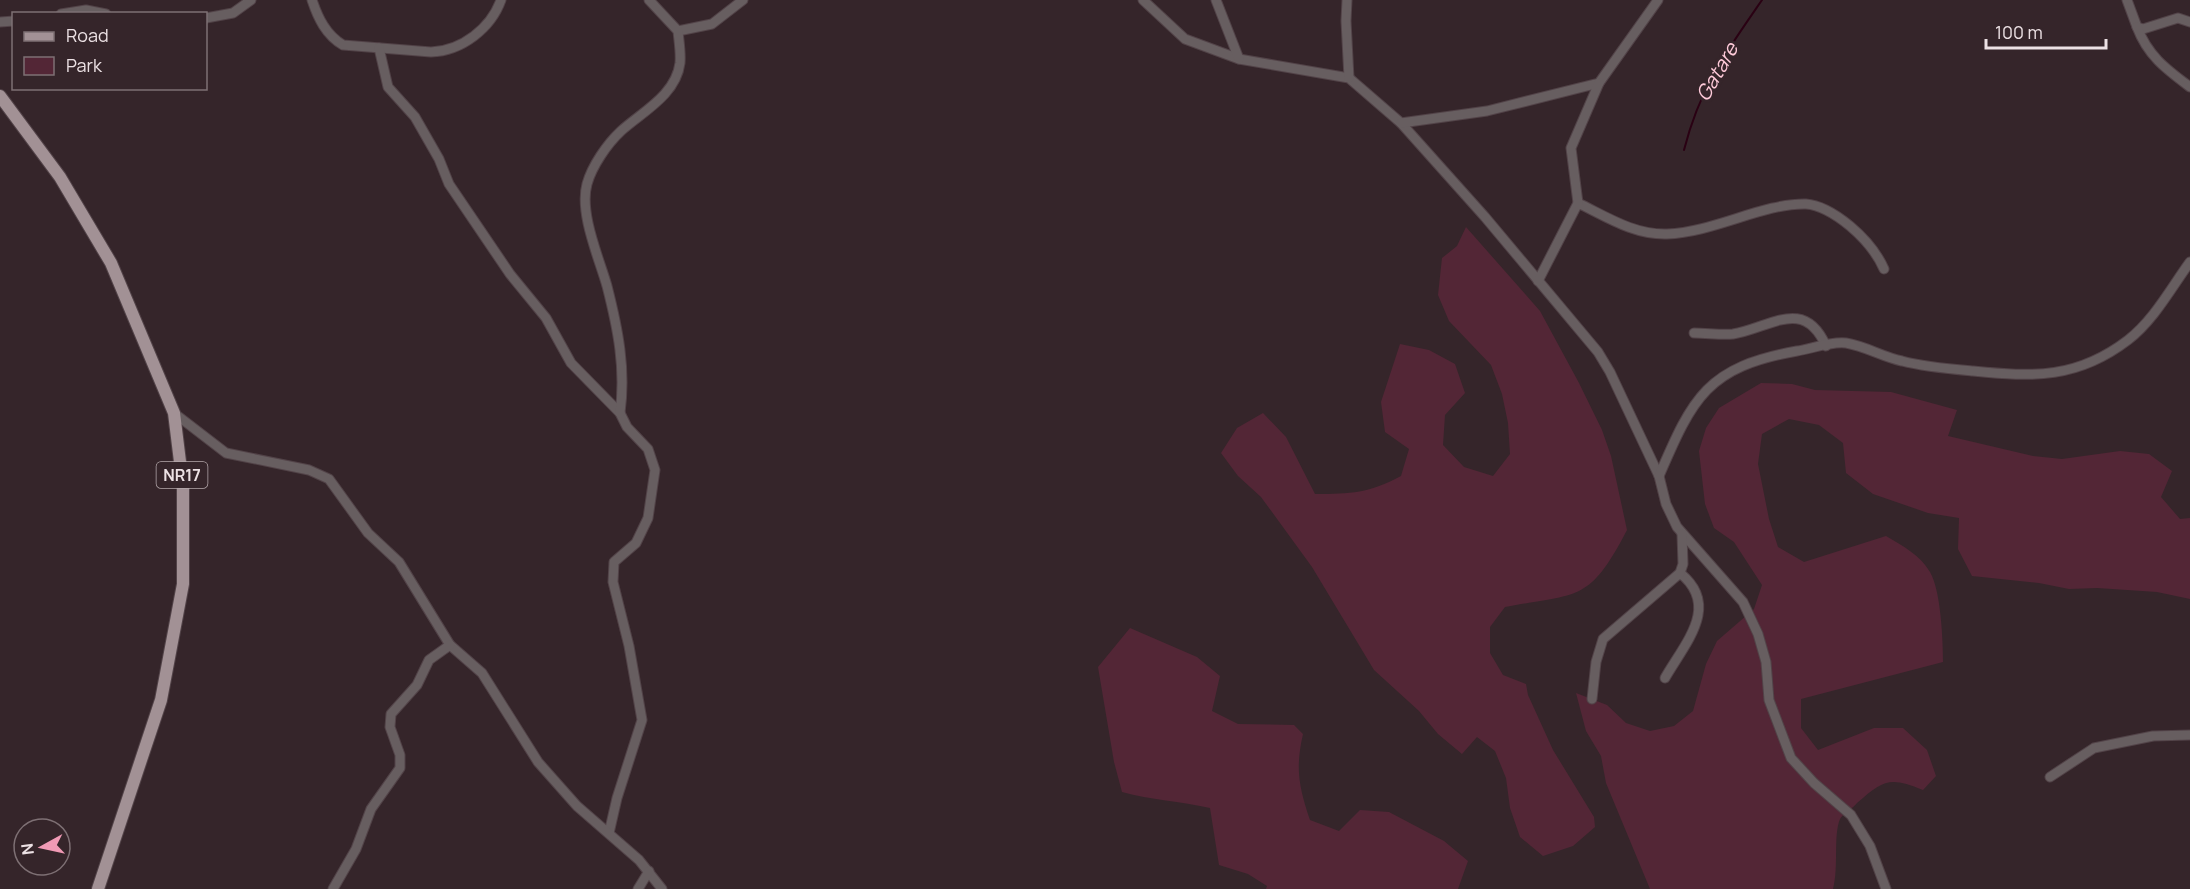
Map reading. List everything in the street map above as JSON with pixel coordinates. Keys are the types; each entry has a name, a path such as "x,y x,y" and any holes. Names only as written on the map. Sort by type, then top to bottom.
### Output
{"main road":[{"name":"NR17","path":"0,96 60,177 111,263 174,413 183,486 183,584 161,700 98,889"}],"street":[{"path":"207,18 233,14 251,0"},
{"path":"312,0 318,19 336,41 343,45 444,52 489,24 501,0"},
{"path":"620,413 623,382 619,335 591,238 586,186 594,165 620,132 649,111 672,83 680,65 678,32 649,0"},
{"path":"678,32 712,24 743,0"},
{"path":"1143,0 1185,39 1239,59 1349,78 1401,123 1485,217 1598,352 1611,372 1659,476 1666,504 1682,534 1743,602 1758,634 1766,662 1769,700 1791,758 1814,783 1851,815 1870,846 1886,889"},
{"path":"1216,0 1239,59"},
{"path":"1347,0 1349,78"},
{"path":"1538,281 1578,203 1571,148 1599,83 1658,0"},
{"path":"2127,0 2142,42 2151,49 2157,62 2190,87"},
{"path":"74,12 86,10 96,12"},
{"path":"2137,27 2143,28 2178,18 2190,22"},
{"path":"379,48 388,87 415,117 439,159 449,184 510,274 546,318 571,363 620,413 627,427 648,450 655,470 652,502 644,528 636,543 614,562 613,582 629,646 642,720 617,798 609,833"},
{"path":"1401,123 1486,111 1599,83"},
{"path":"1578,203 1639,232 1666,234 1723,225 1781,206 1808,204 1837,215 1857,232 1884,269"},
{"path":"1659,476 1679,429 1706,391 1724,374 1748,362 1842,342 1904,362 1949,369 2034,376 2058,373 2080,367 2129,339 2148,321 2190,262"},
{"path":"1694,333 1733,334 1788,317 1802,319 1818,330 1826,346"},
{"path":"174,413 226,453 309,470 329,479 368,532 399,562 450,645 482,673 538,762 577,806 649,871 662,889"},
{"path":"1592,699 1596,662 1603,639 1680,573 1683,564 1682,534"},
{"path":"1665,678 1696,624 1700,610 1700,598 1693,584 1680,573"},
{"path":"333,889 356,849 371,809 399,768 400,755 390,727 391,714 417,685 429,660 450,645"},
{"path":"2050,777 2094,748 2153,736 2190,735"},
{"path":"638,889 649,871"}],"green space":[{"path":"1466,227 1540,311 1579,383 1602,430 1611,456 1627,530 1602,571 1580,591 1566,596 1505,607 1490,627 1490,653 1503,675 1526,684 1528,695 1553,750 1594,817 1595,827 1573,846 1543,856 1520,837 1510,808 1506,778 1495,751 1477,737 1462,754 1438,734 1419,711 1374,670 1312,567 1261,497 1238,476 1221,453 1237,428 1263,413 1286,437 1315,494 1360,491 1379,486 1401,476 1409,449 1385,432 1381,402 1400,344 1429,350 1455,364 1465,393 1445,415 1443,445 1464,467 1493,476 1510,454 1508,423 1502,394 1491,365 1449,321 1438,295 1442,258 1457,246"},
{"path":"1761,383 1792,384 1815,390 1891,392 1957,410 1948,436 2033,456 2062,459 2120,451 2149,454 2172,471 2161,497 2180,519 2190,518 2190,599 2157,592 2097,588 2069,589 2039,583 1972,576 1958,549 1959,518 1928,513 1873,494 1846,473 1843,443 1819,425 1789,419 1762,434 1758,464 1769,519 1778,547 1804,562 1886,536 1916,556 1930,572 1937,591 1943,641 1943,662 1801,699 1801,728 1818,750 1874,728 1903,728 1927,750 1936,776 1923,790 1894,782 1881,785 1841,817 1837,834 1833,889 1650,889 1606,783 1601,756 1586,731 1576,693 1607,705 1626,723 1650,731 1674,726 1693,711 1706,664 1717,641 1754,609 1762,585 1734,542 1714,528 1705,504 1699,451 1706,428 1719,408"},
{"path":"1130,628 1197,657 1220,676 1212,711 1238,724 1294,725 1303,734 1299,758 1299,778 1310,820 1339,831 1360,810 1389,812 1444,841 1468,861 1458,889 1266,889 1267,886 1248,874 1219,865 1210,808 1122,792 1114,762 1098,667"}],"waterway":[{"name":"Gatare","path":"1684,150 1690,128 1706,89 1762,0"}]}
